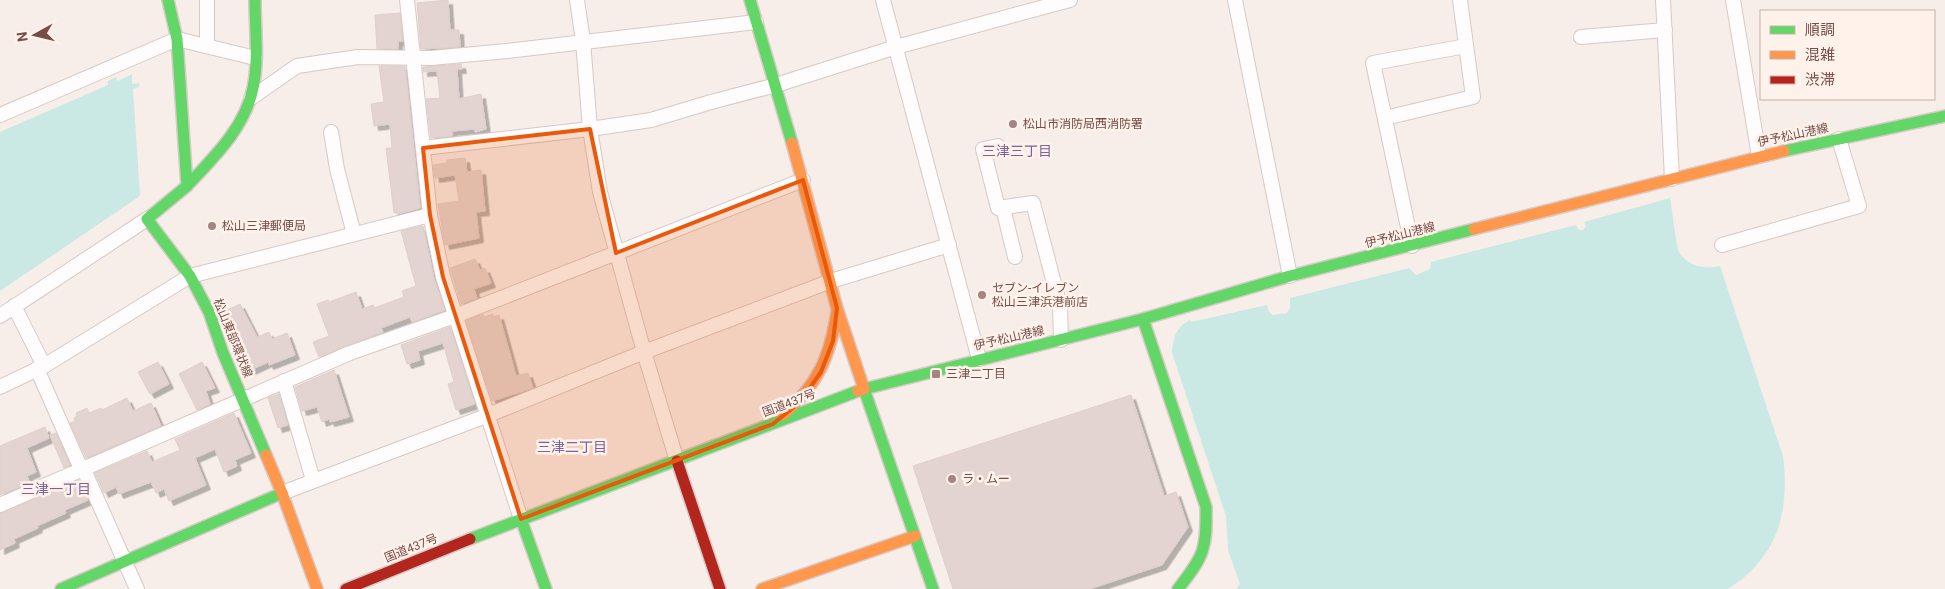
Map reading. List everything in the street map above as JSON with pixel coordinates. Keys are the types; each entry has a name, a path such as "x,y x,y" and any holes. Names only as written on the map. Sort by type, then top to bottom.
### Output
{"main road":[{"path":"168,0 177,39 187,186"},
{"path":"147,219 187,186 219,151 247,110 255,79 255,0"},
{"path":"750,0 803,180 837,308 933,589"},
{"name":"伊予松山港線","path":"864,389 1143,319 1290,276 1759,156 1945,116"},
{"name":"松山東部環状線","path":"147,219 190,276 209,312 223,353 282,493 317,589"},
{"path":"772,424 800,402 821,372 833,341 837,308"},
{"path":"1143,319 1206,507 1207,536 1199,562 1178,589"},
{"name":"国道437号","path":"346,589 864,389"},
{"path":"678,461 720,589"},
{"path":"61,589 282,493"},
{"path":"521,520 546,589"},
{"path":"762,589 915,536"}],"street":[{"path":"207,0 207,46"},
{"path":"407,0 430,215 442,277 521,520"},
{"path":"577,0 583,41 590,129 600,192 644,352 678,461"},
{"path":"884,0 979,359"},
{"path":"423,148 651,120 776,85 896,47 1070,0"},
{"path":"1235,0 1290,276"},
{"path":"1385,118 1473,97 1460,0"},
{"path":"1663,0 1672,178"},
{"path":"1732,0 1759,156"},
{"path":"251,98 297,66 358,57 412,58 507,52 583,41 756,22"},
{"path":"1581,37 1664,30"},
{"path":"0,115 177,39 255,58"},
{"path":"1412,246 1373,63 1466,46"},
{"path":"331,132 354,234"},
{"path":"1722,245 1859,206 1839,139"},
{"path":"998,146 983,149 998,208 1033,203 1060,306 1061,340"},
{"path":"0,505 83,471 350,353 455,316 803,180"},
{"path":"1003,208 1015,257"},
{"path":"0,387 40,368 190,276 430,215"},
{"path":"0,316 147,219"},
{"path":"282,493 486,416 644,352 830,281 949,245"},
{"path":"14,306 83,471 126,561 137,589"},
{"path":"284,382 313,480"}],"highlighted area":[{"path":"590,129 616,253 803,180 837,308 833,341 821,372 800,402 773,424 521,519 443,277 430,215 423,148"}],"water":[{"path":"132,74 132,84 139,83 139,87 133,89 140,196 0,291 0,132 108,85 108,81 116,77 118,81"},
{"path":"1670,198 1679,252 1687,261 1697,266 1720,266 1783,456 1784,496 1777,532 1759,563 1745,576 1728,589 1236,589 1240,584 1228,550 1226,516 1172,353 1174,338 1181,326 1190,320 1191,322 1267,305 1269,312 1273,315 1287,313 1290,308 1290,298 1409,268 1416,275 1430,269 1431,262 1576,225 1579,230 1583,230 1586,226 1584,222"}],"building":[{"path":"448,0 450,30 459,30 460,47 421,49 417,3"},
{"path":"400,13 403,41 398,41 398,49 377,49 375,15"},
{"path":"461,64 462,69 457,69 459,99 481,94 486,129 475,132 475,129 452,131 452,136 431,138 426,99 440,98 437,71 423,72 423,67"},
{"path":"379,66 405,66 420,208 397,214 396,212 394,213 386,148 392,148 390,124 374,126 371,104 384,102"},
{"path":"465,158 467,172 481,170 485,211 476,212 479,238 445,245 438,204 459,201 455,175 435,178 433,165 447,163 447,160"},
{"path":"423,226 434,279 445,310 412,322 410,317 381,328 383,332 319,357 313,342 329,336 317,304 328,300 329,302 356,292 362,309 373,305 374,308 404,297 402,291 416,286 401,231"},
{"path":"475,259 480,270 485,268 491,283 474,289 477,298 461,304 450,268"},
{"path":"240,304 257,337 269,332 272,339 287,333 295,355 269,365 268,362 251,370 223,312"},
{"path":"483,314 484,317 493,314 493,317 499,315 516,376 528,373 533,388 492,401 466,321"},
{"path":"450,327 475,404 456,410 448,384 454,382 443,343 418,351 420,360 407,364 401,345"},
{"path":"158,362 169,384 150,394 138,372"},
{"path":"202,362 215,388 206,391 210,404 197,410 179,374"},
{"path":"334,370 349,417 330,422 329,419 322,422 317,407 302,411 295,387"},
{"path":"279,394 288,425 278,428 268,398"},
{"path":"1131,395 1164,496 1176,492 1188,527 1162,565 1089,589 953,589 913,466"},
{"path":"127,398 133,411 151,403 161,426 86,458 70,423 75,421 76,413 87,408 89,413 101,408 102,410"},
{"path":"234,413 251,453 235,460 237,466 224,472 215,449 195,458 206,485 169,501 164,489 156,493 151,482 119,494 116,487 104,493 95,473 147,451 152,462 180,450 175,439"},
{"path":"45,427 49,438 27,448 36,472 27,476 30,483 0,495 0,446"},
{"path":"56,433 70,465 64,468 50,435"},
{"path":"79,480 88,500 65,510 66,513 37,526 38,528 14,539 15,543 0,550 0,514"}],"traffic: fast":[{"path":"168,0 177,39 187,186 147,219 190,276 209,312 223,353 266,455"},
{"path":"187,186 227,142 249,103 256,67 255,0"},
{"path":"750,0 792,143"},
{"path":"1784,151 1945,116"},
{"path":"864,389 1143,319 1290,276 1474,229"},
{"path":"1143,319 1206,507 1206,533 1199,560 1178,589"},
{"path":"864,389 933,589"},
{"path":"470,539 858,391"},
{"path":"61,589 282,493"},
{"path":"521,519 546,589"}],"traffic: slow":[{"path":"792,143 837,308 864,389 858,391"},
{"path":"1474,229 1784,151"},
{"path":"783,415 805,393 821,369 831,343 837,312"},
{"path":"266,455 317,589"},
{"path":"762,589 915,536"}],"traffic: jam":[{"path":"677,461 720,589"},
{"path":"346,589 470,539"}],"place":[{"name":"松山市消防局西消防署","path":"1013,124"},
{"name":"松山三津郵便局","path":"212,226"},
{"name":"セブン-イレブン 松山三津浜港前店","path":"982,295"},
{"name":"三津二丁目","path":"936,374"},
{"name":"ラ・ムー","path":"952,479"}],"district":[{"name":"三津三丁目","path":"1017,151"},
{"name":"三津二丁目","path":"572,447"},
{"name":"三津一丁目","path":"56,489"}]}
